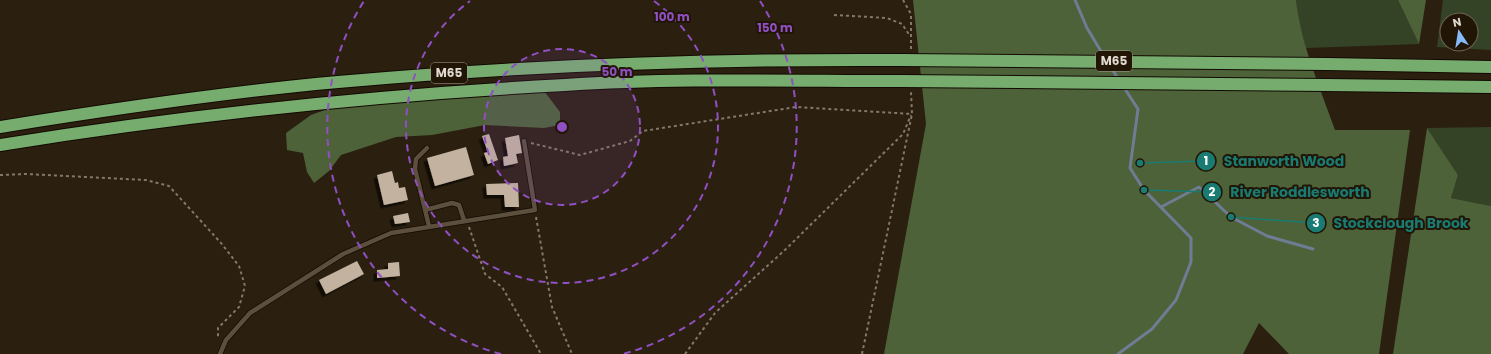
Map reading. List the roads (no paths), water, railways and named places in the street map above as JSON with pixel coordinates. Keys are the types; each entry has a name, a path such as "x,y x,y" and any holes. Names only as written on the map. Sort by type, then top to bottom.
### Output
{"highway":[{"name":"M65","path":"0,127 203,97 336,82 450,73 570,66 727,61 901,60 1491,67"},
{"name":"M65","path":"0,145 171,121 336,101 567,84 686,81 901,81 1491,87"}],"lane":[{"path":"220,354 226,340 250,313 343,254 391,233 534,210 524,141"},
{"path":"428,148 416,160 415,169 429,226"},
{"path":"425,210 452,204 459,205 465,220"}],"waterway":[{"path":"1075,0 1087,28 1105,58"},
{"path":"1110,66 1119,80"},
{"path":"1118,354 1152,329 1176,300 1191,262 1191,238 1144,190 1130,168 1138,109 1123,86"},
{"path":"1161,207 1199,187 1231,217 1267,236 1313,249"}],"place":[{"name":"Stanworth Wood","path":"1140,163"},
{"name":"River Roddlesworth","path":"1144,190"},
{"name":"Stockclough Brook","path":"1231,217"}]}
